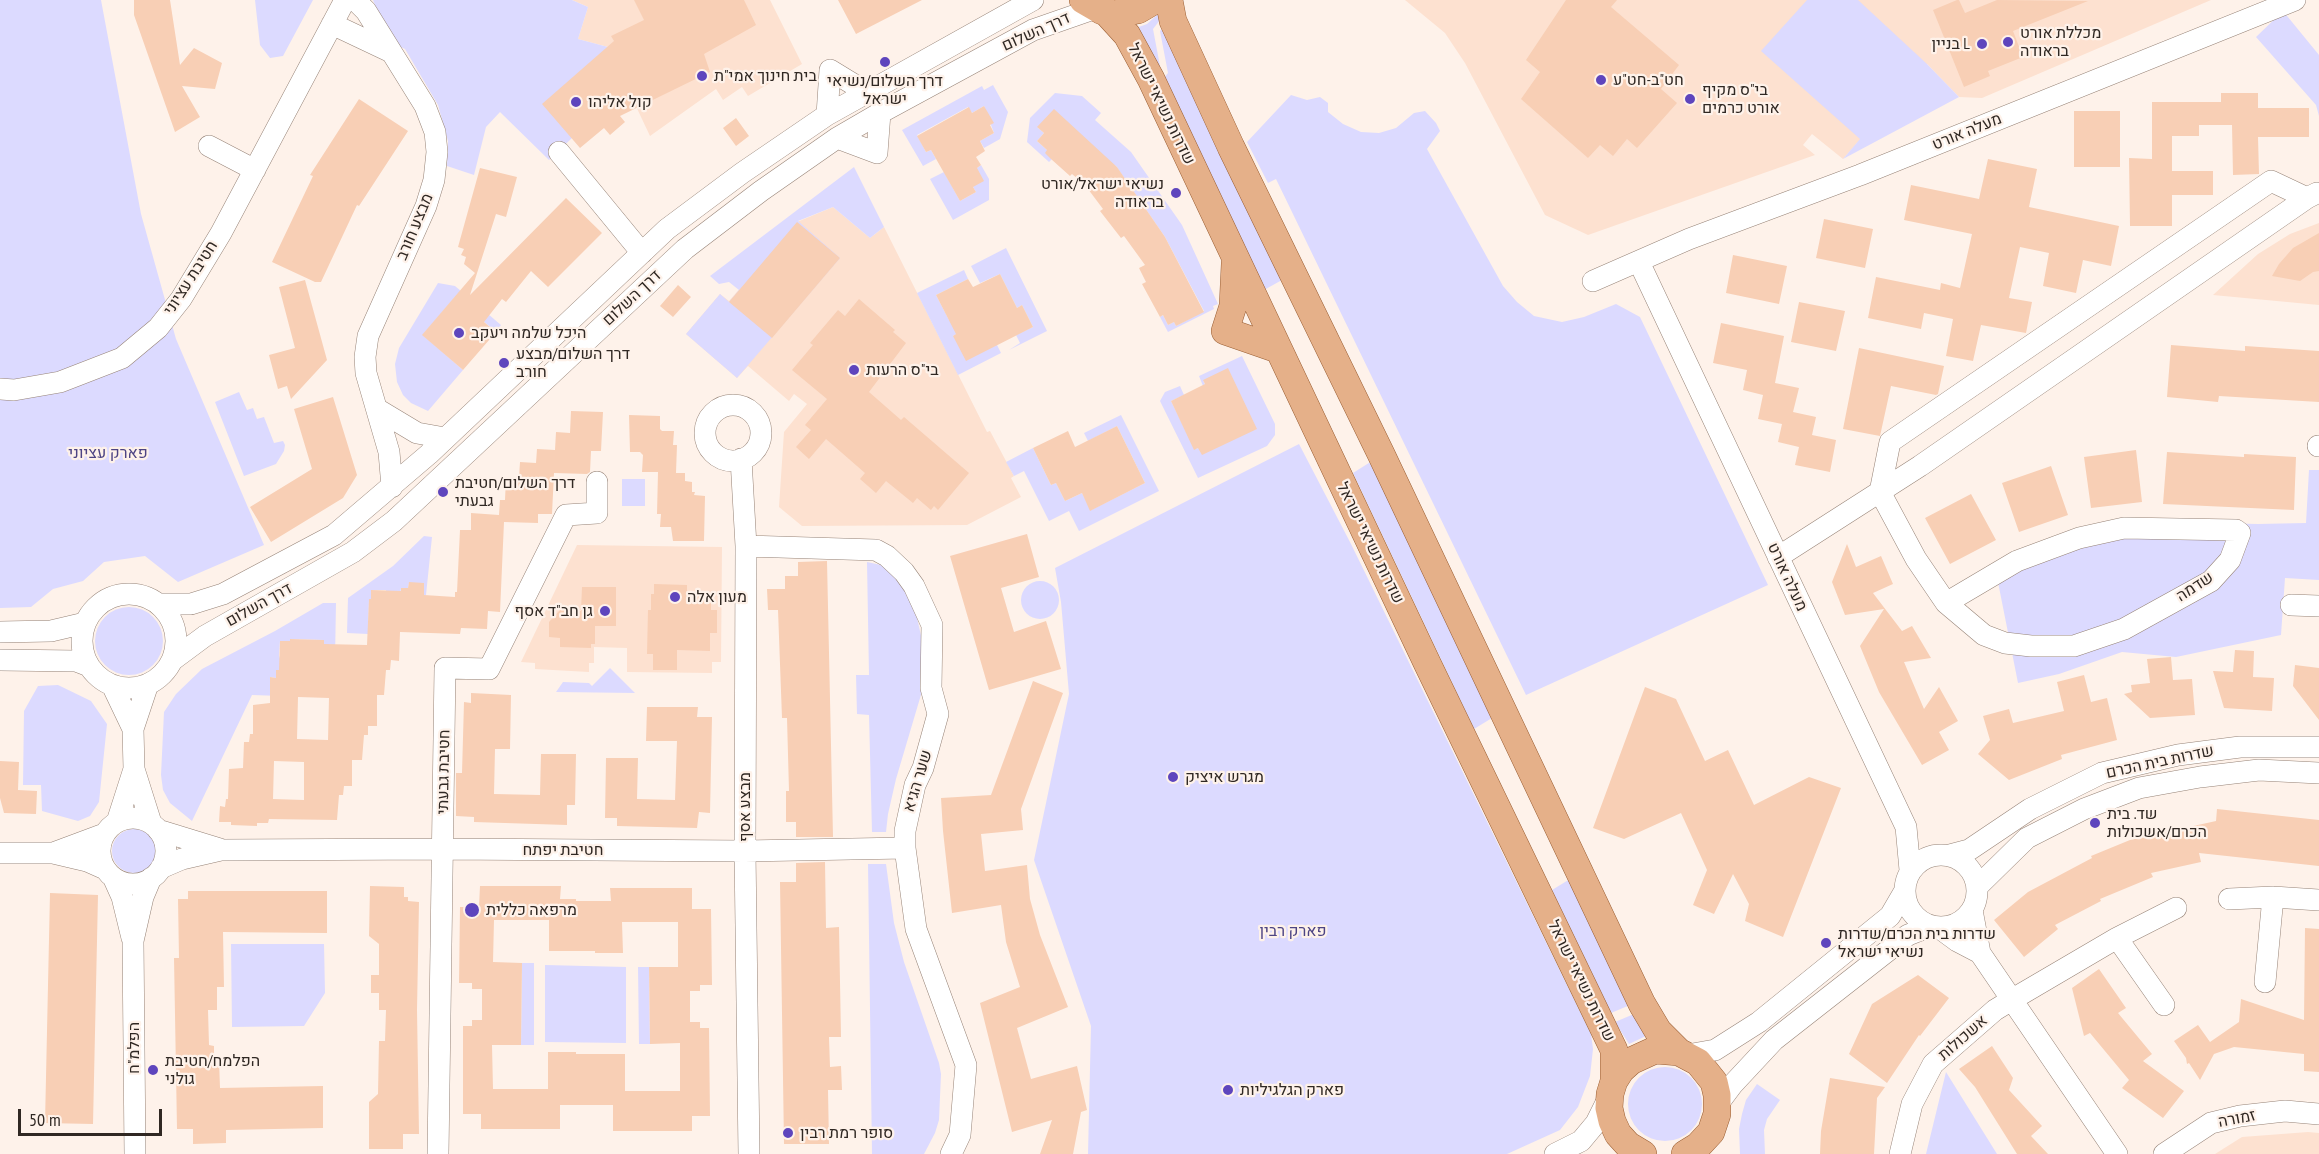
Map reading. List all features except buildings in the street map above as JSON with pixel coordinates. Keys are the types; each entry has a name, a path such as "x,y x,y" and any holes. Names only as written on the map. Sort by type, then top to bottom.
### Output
{"main road":[{"path":"1095,7 1126,13 1138,10 1155,0"},
{"path":"1169,0 1173,21 1226,137 1381,454 1642,1004 1658,1031 1707,1071 1714,1082 1718,1104 1714,1143 1698,1146 1685,1154"},
{"name":"שדרות נשיאי ישראל","path":"1095,7 1127,35 1137,53 1614,1050 1610,1108 1612,1121 1618,1134 1628,1145 1642,1154"},
{"path":"1235,260 1233,306 1225,331 1277,349"},
{"path":"1612,1088 1621,1070 1643,1054 1655,1050 1683,1053"}],"street":[{"name":"חטיבת עציוני","path":"0,389 14,390 60,382 122,358 158,328 181,299 221,232 345,0"},
{"name":"מבצע חורב","path":"355,0 366,11 425,106 435,132 437,152 434,180 426,206 368,336 365,357 366,373 389,452 392,487"},
{"name":"דרך השלום","path":"160,604 191,604 223,594 334,535 392,487 667,230 742,173 827,115 1033,0"},
{"name":"מעלה אורט","path":"1593,281 1689,239 1860,175 2254,8 2295,0"},
{"name":"דרך השלום","path":"174,658 205,636 353,552 394,521 685,249 760,191 837,138 880,113 1033,30 1095,7"},
{"name":"מבצע חורב","path":"332,24 389,51"},
{"path":"827,115 830,70 866,92"},
{"path":"837,138 877,153 880,113"},
{"path":"209,146 255,170"},
{"name":"דרך השלום","path":"559,152 642,253"},
{"path":"1880,492 1890,442 2271,181 2313,195"},
{"path":"1778,557 1880,492 2313,195"},
{"name":"מעלה אורט","path":"1639,262 1906,827 1910,870"},
{"path":"377,409 417,433 445,438"},
{"name":"מבצע אסף","path":"741,459 746,546 745,851 749,1154"},
{"name":"חטיבת גבעתי","path":"438,1154 445,668 489,669 566,515 597,513 597,482"},
{"name":"שדמה","path":"1880,492 1916,559 1946,603 1984,635 2005,643 2031,646 2074,646 2124,629 2211,581 2230,560 2240,533 2236,530 2124,528 2079,538 2017,561 1946,603"},
{"name":"שער הגיא","path":"746,546 876,550 887,556 904,572 914,586 932,625 931,688 938,714 915,785 904,831 916,929 966,1065 960,1135 951,1154"},
{"path":"133,593 147,596 160,604 170,615 177,644 174,658 166,671 148,684 127,688 112,685 98,677 88,666 81,637 85,622 104,600 118,594 133,593"},
{"path":"2291,605 2319,606"},
{"path":"0,632 51,631 85,622"},
{"path":"0,660 76,662 88,666"},
{"path":"0,853 53,853 87,861 122,882 133,884 156,873 165,858 166,847 155,826 134,769 133,729 148,684"},
{"path":"112,685 133,729"},
{"name":"שדרות בית הכרם","path":"1944,855 1969,850 2030,809 2102,773 2178,755 2240,747 2319,747"},
{"path":"109,873 100,859 99,848 111,828 134,769"},
{"name":"שדרות בית הכרם","path":"1977,887 2027,838 2084,809 2139,788 2200,777 2259,770 2319,773"},
{"path":"53,853 133,818 155,826"},
{"name":"חטיבת יפתח","path":"155,826 221,850"},
{"name":"מעלה אורט","path":"1906,827 1944,855"},
{"name":"חטיבת יפתח","path":"156,873 182,859 221,850 745,851 905,848"},
{"path":"1683,1053 1715,1050 1759,1022 1890,916 1904,892 1910,870 1918,862 1928,856 1944,855 1968,867 1977,887 1972,910 1964,919 1954,925 1935,926 1908,935 1774,1040 1732,1084 1718,1104"},
{"name":"הפלמ\"ח","path":"109,873 122,897 133,941"},
{"name":"הפלמ\"ח","path":"135,1154 133,941 143,897 156,873"},
{"path":"1904,892 1906,903 1920,921 1935,926 1980,953"},
{"path":"2229,899 2273,897 2319,900"},
{"path":"2265,982 2273,897"},
{"name":"אשכולות","path":"1900,1154 1912,1104 1933,1064 1995,1010 2117,938 2176,908"},
{"path":"1972,910 1980,953 2116,1154"},
{"path":"2117,938 2164,1005"},
{"path":"1555,1154 1581,1142 1596,1123 1612,1088"},
{"name":"זמורה","path":"2164,1154 2211,1123 2240,1116 2285,1111 2319,1114"}],"shaded area":[{"name":"בית חינוך אמי\"ת","path":"572,0 770,0 802,64 748,96 742,87 723,100 716,89 650,136 608,47 578,39 588,7"},
{"name":"בי\"ס מקיף אורט כרמים","path":"1405,0 2211,0 1982,98 1959,97 1927,64 1843,159 1812,134 1803,145 1815,155 1588,235 1545,215 1465,63 1445,33"},
{"name":"בי\"ס הרעות","path":"833,207 870,238 884,227 987,432 990,431 1014,476 1011,478 1021,497 967,525 802,526 779,507 784,432 807,404 794,394 789,401 748,366 737,378 686,334 720,294 729,301 797,222"},
{"path":"2319,223 2319,305 2213,295 2258,254 2290,234"},
{"path":"577,545 722,547 721,662 712,662 712,673 627,672 627,648 594,647 594,663 589,663 589,672 535,669 535,663 521,662"},
{"path":"2319,1133 2319,1154 2215,1154 2242,1137"}],"green space":[{"name":"פארק עציוני","path":"0,0 101,0 141,214 176,339 264,545 178,582 145,556 104,562 83,581 53,589 31,607 0,608"},
{"path":"255,0 313,0 283,56 270,58 260,45"},
{"path":"373,0 572,0 588,7 578,39 608,47 572,138 549,160 500,112 486,127 474,175 447,166 448,141 438,105 405,49 389,41"},
{"path":"1807,0 1858,0 1959,97 1843,159 1860,139 1761,51"},
{"path":"2283,11 2319,55 2319,116 2316,105 2256,37"},
{"path":"1158,14 1160,20 1153,29 1160,66 1157,69 1136,28 1147,24"},
{"path":"1163,28 1282,280 1264,290 1163,79 1168,73 1160,31"},
{"path":"993,85 1008,112 1000,139 984,148 980,141 994,133 984,106 972,113 968,107 917,135 926,152 931,150 936,159 923,166 902,130 982,86 984,90"},
{"path":"1055,93 1082,96 1101,113 1095,120 1131,152 1182,225 1218,304 1213,306 1214,309 1168,332 1160,317 1163,315 1168,325 1174,322 1176,326 1204,311 1165,237 1116,166 1037,127 1044,133 1037,141 1047,150 1052,159 1049,162 1027,142 1030,118"},
{"path":"1291,95 1307,100 1320,97 1328,103 1328,112 1343,124 1361,132 1379,133 1396,128 1414,113 1425,111 1440,131 1427,149 1503,286 1517,302 1534,316 1562,322 1584,317 1616,304 1640,317 1768,585 1526,695 1276,179 1268,183 1247,142"},
{"path":"981,165 989,179 989,200 953,220 930,179 944,172 960,201 976,192 973,187 977,168"},
{"path":"854,167 884,227 870,238 833,207 798,221 840,258 737,378 686,334 720,294 729,302 739,290 729,282 719,284 710,276"},
{"path":"1006,248 1047,331 1009,350 1020,343 1016,335 1033,327 1022,305 1017,308 1000,274 980,283 971,266"},
{"path":"964,270 968,279 936,295 949,320 965,313 971,326 953,336 997,345 1001,353 958,375 917,293"},
{"path":"438,283 455,286 501,325 496,332 455,297 423,335 463,370 428,411 411,403 403,395 397,382 395,364 399,348"},
{"path":"1242,356 1275,424 1275,435 1267,446 1198,478 1160,401 1165,392 1180,386 1184,395 1171,401 1195,449 1256,429 1203,381 1205,384 1203,386 1199,376"},
{"path":"239,392 247,410 253,408 257,419 264,417 274,443 283,441 285,445 276,464 244,476 215,402"},
{"path":"1121,415 1159,491 1079,531 1069,511 1049,521 1024,471 1014,476 1006,462 1033,448 1051,485 1056,483 1065,501 1082,493 1091,510 1145,483 1117,426 1088,441 1084,433"},
{"name":"פארק רבין","path":"1299,444 1351,544 1591,1034 1593,1049 1590,1076 1578,1107 1560,1130 1507,1154 1088,1154 1091,1026 1034,860 1069,694 1061,602 1055,568"},
{"path":"1372,461 1492,718 1474,729 1353,473"},
{"path":"2309,470 2319,470 2319,580 2285,578 2281,635 2176,657 2122,652 2059,674 2018,683 1994,562 2128,521 2306,523"},
{"path":"622,479 645,479 645,506 622,506"},
{"path":"424,536 432,537 426,595 424,595 424,583 409,583 408,588 401,588 400,597 386,598 386,590 371,590 368,634 347,633 348,598 393,566"},
{"path":"867,562 881,565 897,578 915,609 925,653 923,688 896,779 886,832 872,832 869,715 857,714 856,675 869,675"},
{"path":"1040,581 1053,587 1059,600 1053,613 1040,619 1027,613 1021,600 1027,587"},
{"path":"323,603 336,603 335,659 324,658 324,640 280,641 279,656 285,670 277,670 276,678 270,677 270,693 281,696 252,695 192,821 170,803 163,790 161,775 164,712 176,694 202,669"},
{"path":"129,607 142,610 153,617 160,628 163,641 160,654 153,665 142,672 129,675 116,672 105,665 98,654 95,641 98,628 105,617 116,610"},
{"path":"610,668 635,693 556,692 563,682 589,683 592,686"},
{"path":"58,685 91,701 107,724 99,802 90,816 78,821 42,811 41,785 23,785 24,711 38,686"},
{"path":"134,829 149,836 156,851 149,866 134,873 119,866 112,851 119,836"},
{"path":"868,864 886,864 894,923 904,962 939,1063 941,1074 939,1120 924,1154 872,1154"},
{"path":"1570,879 1630,1005 1611,1013 1552,890"},
{"path":"231,944 324,944 325,993 304,1026 232,1027"},
{"path":"522,963 534,963 534,1045 521,1045"},
{"path":"545,965 626,967 626,1043 545,1042"},
{"path":"638,967 649,967 650,1044 639,1044"},
{"path":"1634,1014 1646,1036 1629,1044 1615,1022"},
{"path":"1658,1067 1672,1067 1686,1073 1696,1083 1702,1097 1702,1111 1696,1125 1686,1135 1672,1141 1658,1141 1644,1135 1634,1125 1628,1111 1628,1097 1634,1083 1644,1073"},
{"path":"1946,1072 1997,1154 1926,1154"},
{"path":"1757,1084 1780,1100 1767,1119 1764,1130 1765,1154 1740,1154 1739,1129 1742,1114 1746,1100"}],"place":[{"name":"מכללת אורט בראודה","path":"2008,42"},
{"name":"בניין L","path":"1982,44"},
{"name":"דרך השלום/נשיאי ישראל","path":"885,62"},
{"name":"בית חינוך אמי\"ת","path":"702,76"},
{"name":"חט\"ב-חט\"ע","path":"1601,80"},
{"name":"בי\"ס מקיף אורט כרמים","path":"1690,99"},
{"name":"קול אליהו","path":"576,102"},
{"name":"נשיאי ישראל/אורט בראודה","path":"1176,193"},
{"name":"היכל שלמה ויעקב","path":"459,333"},
{"name":"דרך השלום/מבצע חורב","path":"504,363"},
{"name":"בי\"ס הרעות","path":"854,370"},
{"name":"דרך השלום/חטיבת גבעתי","path":"443,492"},
{"name":"מעון אלה","path":"675,597"},
{"name":"גן חב\"ד אסף","path":"605,611"},
{"name":"מגרש איציק","path":"1173,777"},
{"name":"שד. בית הכרם/אשכולות","path":"2095,823"},
{"name":"מרפאה כללית","path":"472,910"},
{"name":"שדרות בית הכרם/שדרות נשיאי ישראל","path":"1826,943"},
{"name":"הפלמח/חטיבת גולני","path":"153,1070"},
{"name":"פארק הגלגיליות","path":"1228,1090"},
{"name":"סופר רמת רבין","path":"788,1133"}]}
